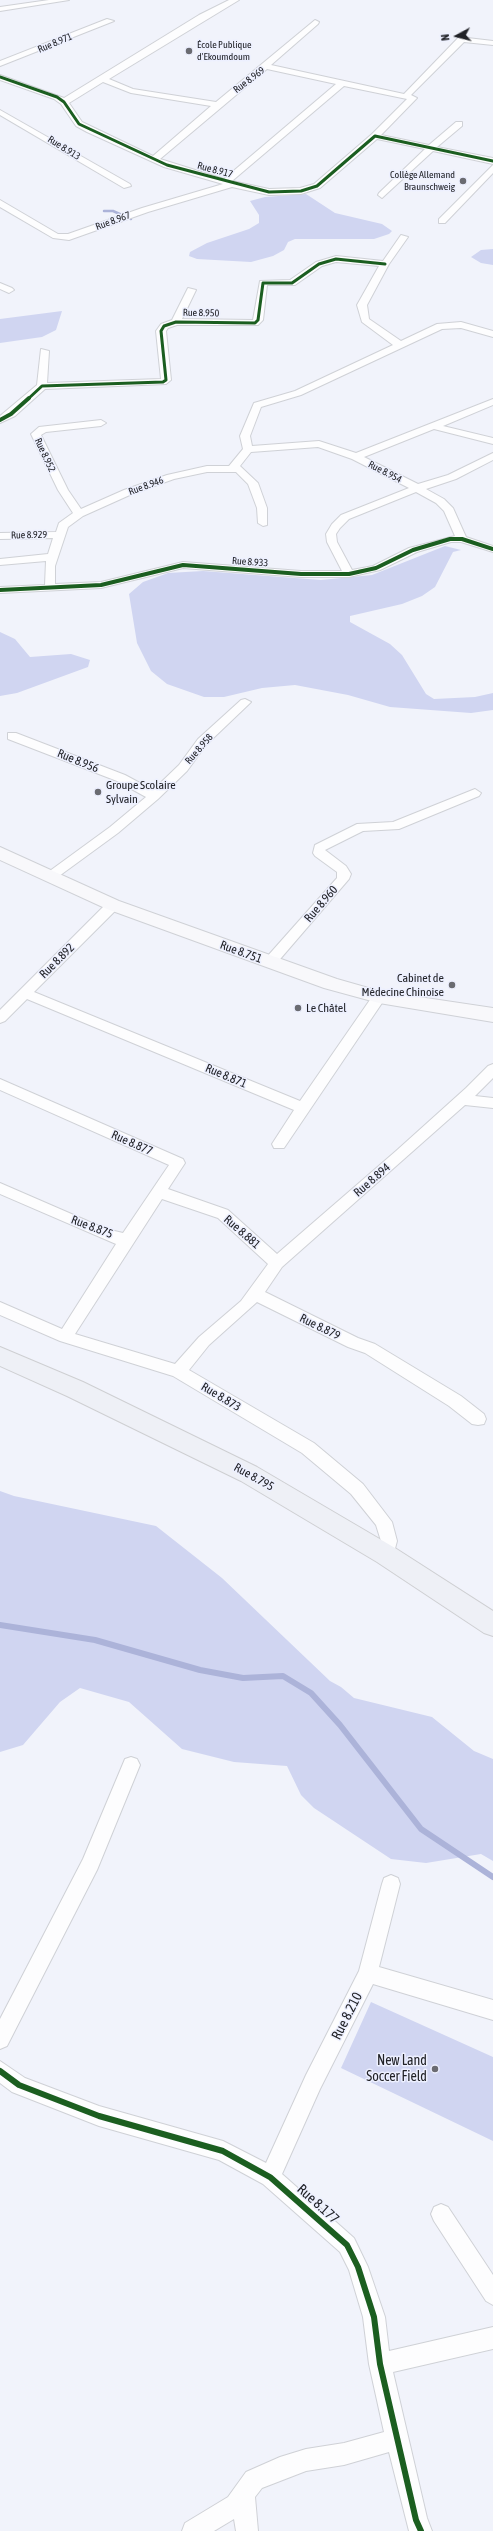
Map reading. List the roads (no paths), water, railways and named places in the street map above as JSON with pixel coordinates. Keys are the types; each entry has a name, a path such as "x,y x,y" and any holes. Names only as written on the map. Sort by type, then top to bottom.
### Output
{"highway":[{"name":"Rue 8.795","path":"0,1356 75,1389 243,1470 386,1555 493,1625"}],"main road":[{"name":"Rue 8.751","path":"1,854 113,905 331,984 379,997 493,1015"}],"street":[{"path":"0,9 65,0"},
{"path":"220,0 232,1"},
{"path":"64,102 202,17 232,1"},
{"name":"Rue 8.971","path":"0,64 110,21"},
{"path":"265,66 315,22"},
{"path":"375,136 413,98 406,96 462,39 493,43"},
{"name":"Rue 8.969","path":"154,159 265,66 318,76 342,83 406,96"},
{"name":"Rue 8.917","path":"0,76 47,93 64,102 72,116 85,127 154,159 175,168 269,192 301,191 317,186 330,177 375,136"},
{"path":"103,79 131,91 218,104"},
{"path":"229,183 342,83"},
{"name":"Rue 8.913","path":"0,112 127,186"},
{"path":"382,196 432,147 459,124"},
{"path":"375,136 493,161"},
{"path":"442,221 493,168"},
{"name":"Rue 8.967","path":"0,203 56,236 69,237 145,210 229,183"},
{"path":"400,345 365,320 362,313 362,305 385,264 404,237"},
{"name":"Rue 8.950","path":"42,386 163,382 166,380 161,331 169,323 255,323 258,320 263,283 292,283 319,264 336,259 385,264"},
{"path":"176,322 191,290"},
{"path":"248,449 245,436 257,405 298,393 440,326 462,325 493,334"},
{"path":"0,420 11,414 42,386 44,351"},
{"name":"Rue 8.954","path":"356,457 493,402"},
{"name":"Rue 8.952","path":"79,514 63,490 36,434 43,429 102,423"},
{"path":"432,426 493,441"},
{"path":"263,523 262,508 253,483 244,472 233,468 248,449 319,444 356,457"},
{"path":"417,488 452,477 493,456"},
{"name":"Rue 8.954","path":"356,457 417,488"},
{"name":"Rue 8.946","path":"50,589 52,556 58,535 63,525 79,514 128,492 171,477 207,469 233,468"},
{"path":"417,488 440,501 449,510 462,539"},
{"name":"Rue 8.954","path":"350,574 332,542 332,534 336,526 345,517 417,488"},
{"name":"Rue 8.929","path":"0,536 58,535"},
{"name":"Rue 8.933","path":"0,590 50,589 101,585 182,565 301,574 350,574 376,568 413,550 435,542 462,539 493,549"},
{"path":"0,562 52,556"},
{"name":"Rue 8.958","path":"154,796 183,768 202,742 245,702"},
{"name":"Rue 8.956","path":"12,736 100,770 154,796"},
{"name":"Rue 8.960","path":"270,962 343,879 345,874 342,869 319,853 319,848 361,827 395,826 475,793"},
{"path":"51,876 114,830 154,796"},
{"name":"Rue 8.892","path":"0,1018 113,905"},
{"name":"Rue 8.871","path":"25,993 303,1108"},
{"path":"279,1144 379,997"},
{"name":"Rue 8.894","path":"255,1294 277,1263 462,1100 493,1069"},
{"name":"Rue 8.877","path":"0,1084 178,1164 125,1242"},
{"path":"462,1100 493,1103"},
{"name":"Rue 8.875","path":"0,1188 104,1234 116,1236 125,1242 65,1337"},
{"name":"Rue 8.881","path":"159,1192 223,1214 277,1263"},
{"path":"178,1372 204,1341 246,1305 255,1294"},
{"name":"Rue 8.879","path":"255,1294 353,1343 370,1348 455,1401 478,1419"},
{"name":"Rue 8.873","path":"0,1308 65,1337 178,1372 308,1448 357,1489 384,1522 389,1541 386,1555"},
{"path":"0,2039 90,1864 131,1765"},
{"name":"Rue 8.210","path":"270,2177 314,2082 368,1973 391,1884"},
{"path":"368,1973 493,2010"},
{"name":"Rue 8.177","path":"0,2071 19,2085 98,2116 223,2151 270,2177 347,2245 358,2267 374,2317 380,2364 416,2520 421,2531"},
{"path":"441,2214 493,2294"},
{"path":"380,2364 493,2338"},
{"path":"193,2531 236,2505 254,2480 280,2468 306,2460 344,2454 397,2439"},
{"path":"243,2494 247,2531"}],"waterway":[{"path":"104,211 113,211 131,219"},
{"path":"0,1625 95,1640 200,1670 243,1678 283,1676 311,1693 340,1725 421,1829 493,1877"}],"place":[{"name":"École Publique d'Ekoumdoum","path":"189,51"},
{"name":"Collège Allemand Braunschweig","path":"463,181"},
{"name":"Groupe Scolaire Sylvain","path":"98,792"},
{"name":"Cabinet de Médecine Chinoise","path":"452,985"},
{"name":"Le Châtel","path":"298,1008"},
{"name":"New Land Soccer Field","path":"435,2069"}]}
